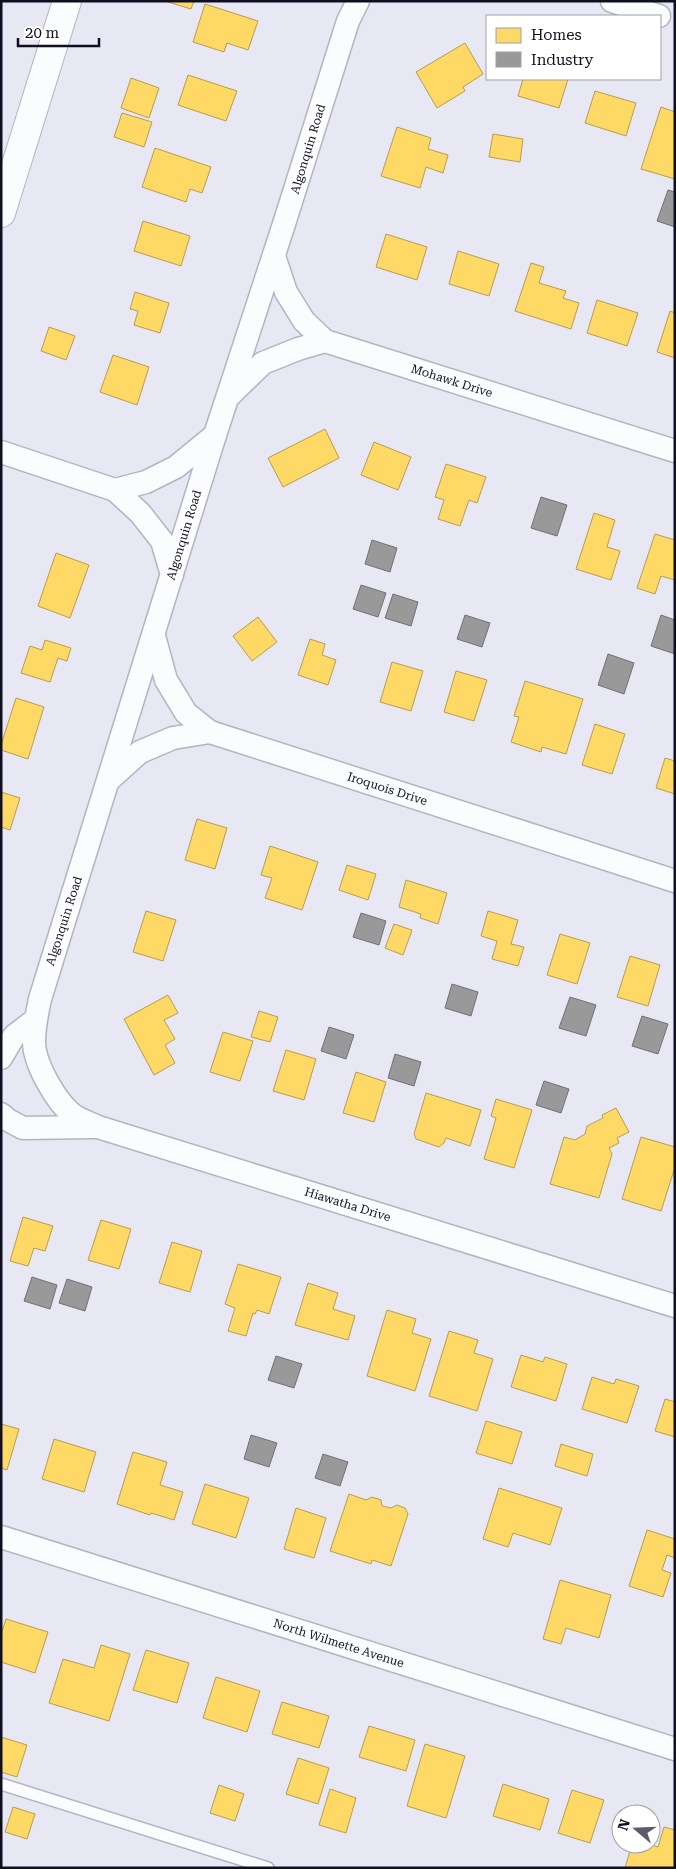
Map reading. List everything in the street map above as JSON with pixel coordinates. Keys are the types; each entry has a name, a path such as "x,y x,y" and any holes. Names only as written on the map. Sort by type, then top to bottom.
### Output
{"main road":[{"path":"1,213 67,1"}],"street":[{"name":"Algonquin Road","path":"42,1072 34,1044 40,1000 215,434 274,256 348,21 358,1"},
{"path":"612,1 657,15"},
{"path":"661,16 675,21"},
{"name":"Mohawk Drive","path":"274,256 286,292 304,320 325,341 675,451"},
{"path":"228,397 263,363 325,341"},
{"path":"115,490 146,482 176,467 215,434"},
{"path":"1,452 115,490 140,513 162,541 172,575"},
{"name":"Iroquois Drive","path":"154,636 166,680 186,713 210,732 675,881"},
{"path":"109,780 140,752 173,738 210,732"},
{"path":"1,1058 14,1036 36,1020"},
{"name":"Hiawatha Drive","path":"42,1072 60,1102 74,1116 98,1127 675,1306"},
{"path":"1,1114 23,1128 98,1127"},
{"name":"North Wilmette Avenue","path":"1,1537 675,1749"}],"lane":[{"path":"1,1784 268,1868"}],"building: Homes":[{"path":"165,1 194,1 191,9"},
{"path":"205,4 258,21 248,50 227,43 224,52 193,42"},
{"path":"465,43 483,74 463,87 465,91 437,108 416,72"},
{"path":"188,75 237,91 226,121 178,105"},
{"path":"131,78 159,88 149,118 121,108"},
{"path":"523,80 568,80 559,108 518,96"},
{"path":"595,91 636,103 626,136 585,123"},
{"path":"661,107 675,112 675,179 641,169"},
{"path":"122,113 152,122 144,147 114,137"},
{"path":"397,127 431,138 428,149 448,155 443,173 426,167 420,188 381,176"},
{"path":"493,134 523,139 520,162 489,157"},
{"path":"155,148 211,167 202,193 190,189 186,202 142,187"},
{"path":"143,221 190,236 181,266 134,251"},
{"path":"386,234 427,247 417,280 376,267"},
{"path":"458,251 499,264 489,296 449,284"},
{"path":"531,263 544,267 539,283 566,291 563,298 579,303 571,329 515,311"},
{"path":"135,292 169,303 160,333 134,325 138,311 130,309"},
{"path":"597,300 638,313 627,346 587,333"},
{"path":"670,311 675,313 675,358 657,352"},
{"path":"49,327 75,336 66,360 41,351"},
{"path":"113,355 149,367 137,405 100,392"},
{"path":"325,429 339,458 283,487 268,458"},
{"path":"374,442 411,457 398,490 361,475"},
{"path":"446,464 486,477 477,503 469,500 460,526 438,519 444,500 435,497"},
{"path":"594,513 615,520 607,547 620,551 611,580 576,569"},
{"path":"655,534 675,540 675,580 661,576 655,594 637,588"},
{"path":"56,553 89,565 70,618 38,606"},
{"path":"258,617 277,642 252,661 233,636"},
{"path":"310,639 325,644 322,655 336,660 328,685 298,675"},
{"path":"45,640 71,648 67,661 58,658 50,682 21,673 30,646 42,650"},
{"path":"392,662 423,671 411,711 380,702"},
{"path":"456,671 487,680 474,721 444,712"},
{"path":"525,681 583,699 566,754 542,747 541,752 511,742 519,717 514,716"},
{"path":"16,698 44,707 28,759 1,750"},
{"path":"595,724 625,734 612,774 582,765"},
{"path":"665,758 675,761 675,794 656,788"},
{"path":"1,792 20,798 10,830 1,827"},
{"path":"197,819 227,828 215,869 185,860"},
{"path":"270,846 318,862 302,910 265,898 272,878 261,875"},
{"path":"347,865 376,874 368,900 339,890"},
{"path":"406,880 447,893 438,924 420,918 421,914 399,907"},
{"path":"146,911 176,920 163,961 133,952"},
{"path":"488,911 518,920 511,944 524,947 518,966 492,959 497,941 481,936"},
{"path":"394,924 412,930 403,955 385,948"},
{"path":"560,934 590,943 577,984 547,975"},
{"path":"630,956 660,965 648,1006 617,997"},
{"path":"168,995 178,1013 164,1020 175,1039 165,1045 175,1063 154,1075 124,1019"},
{"path":"259,1011 278,1017 270,1042 251,1037"},
{"path":"223,1032 253,1041 240,1081 210,1072"},
{"path":"286,1050 316,1059 304,1100 273,1091"},
{"path":"356,1072 386,1082 374,1122 343,1113"},
{"path":"426,1093 481,1110 470,1146 446,1138 439,1147 416,1139 414,1134"},
{"path":"496,1099 532,1110 514,1168 484,1159 496,1118 491,1116"},
{"path":"616,1108 629,1132 617,1138 619,1143 609,1148 612,1154 599,1198 550,1184 564,1137 575,1140 585,1134 587,1126 603,1118 602,1115"},
{"path":"641,1137 675,1147 675,1167 661,1211 622,1199"},
{"path":"23,1217 53,1226 45,1251 34,1248 28,1266 10,1261"},
{"path":"101,1220 131,1229 119,1269 88,1260"},
{"path":"172,1242 202,1251 190,1292 159,1283"},
{"path":"238,1264 281,1277 269,1314 257,1310 255,1314 253,1313 246,1336 228,1331 235,1308 225,1304"},
{"path":"308,1283 338,1293 333,1309 355,1316 348,1340 295,1325"},
{"path":"387,1310 416,1319 412,1333 431,1339 415,1391 367,1376"},
{"path":"449,1331 478,1340 474,1353 493,1359 477,1411 429,1396"},
{"path":"521,1355 543,1362 545,1357 567,1364 556,1401 511,1387"},
{"path":"592,1377 614,1384 616,1379 639,1386 627,1423 582,1409"},
{"path":"665,1399 675,1402 675,1437 655,1431"},
{"path":"486,1421 522,1432 512,1464 476,1453"},
{"path":"1,1424 19,1429 7,1470 1,1468"},
{"path":"54,1439 96,1452 84,1492 42,1479"},
{"path":"561,1444 593,1454 587,1476 555,1466"},
{"path":"133,1452 167,1462 160,1485 183,1492 174,1520 151,1513 150,1515 117,1504"},
{"path":"205,1484 249,1498 236,1538 192,1524"},
{"path":"499,1488 562,1508 550,1545 513,1533 508,1547 483,1539"},
{"path":"349,1494 366,1500 372,1497 381,1500 382,1506 391,1508 397,1505 405,1508 408,1514 391,1566 372,1560 371,1564 330,1551"},
{"path":"296,1508 326,1518 314,1558 284,1549"},
{"path":"647,1530 675,1539 675,1558 667,1555 662,1570 671,1573 663,1597 629,1586"},
{"path":"560,1580 611,1595 599,1638 566,1628 561,1644 543,1639"},
{"path":"6,1619 48,1632 35,1673 1,1662 1,1635"},
{"path":"101,1645 130,1654 109,1721 49,1703 63,1659 94,1668"},
{"path":"146,1650 189,1663 177,1703 133,1690"},
{"path":"216,1677 260,1691 247,1732 203,1718"},
{"path":"282,1702 329,1716 319,1748 272,1734"},
{"path":"369,1726 415,1740 406,1771 359,1757"},
{"path":"1,1737 27,1745 17,1777 1,1772"},
{"path":"425,1744 465,1756 446,1818 407,1806"},
{"path":"298,1758 329,1768 318,1804 286,1794"},
{"path":"503,1784 549,1799 540,1830 493,1816"},
{"path":"219,1785 244,1794 235,1821 210,1813"},
{"path":"330,1789 356,1798 346,1833 319,1825"},
{"path":"572,1790 604,1800 590,1843 558,1833"},
{"path":"13,1807 35,1814 27,1839 5,1832"},
{"path":"664,1827 675,1830 675,1868 625,1868 629,1854 661,1854 661,1837"}],"building: Industry":[{"path":"668,190 675,192 675,227 657,221"},
{"path":"541,497 567,505 557,536 531,528"},
{"path":"372,540 397,548 390,572 365,564"},
{"path":"361,585 386,593 378,617 353,609"},
{"path":"393,594 418,602 411,626 385,618"},
{"path":"465,615 490,623 482,647 457,639"},
{"path":"661,615 675,620 675,654 651,646"},
{"path":"608,654 634,663 624,694 598,685"},
{"path":"361,913 386,921 379,945 353,937"},
{"path":"452,984 478,992 471,1016 445,1008"},
{"path":"570,997 596,1005 586,1036 559,1028"},
{"path":"642,1016 668,1024 658,1054 632,1046"},
{"path":"329,1027 354,1035 346,1059 321,1051"},
{"path":"395,1054 421,1062 414,1086 388,1078"},
{"path":"544,1081 569,1089 561,1113 536,1105"},
{"path":"32,1277 57,1285 50,1309 24,1301"},
{"path":"67,1279 92,1287 85,1311 59,1303"},
{"path":"276,1356 302,1364 294,1388 268,1380"},
{"path":"251,1435 277,1443 269,1467 244,1459"},
{"path":"323,1454 348,1462 340,1486 315,1478"}]}
